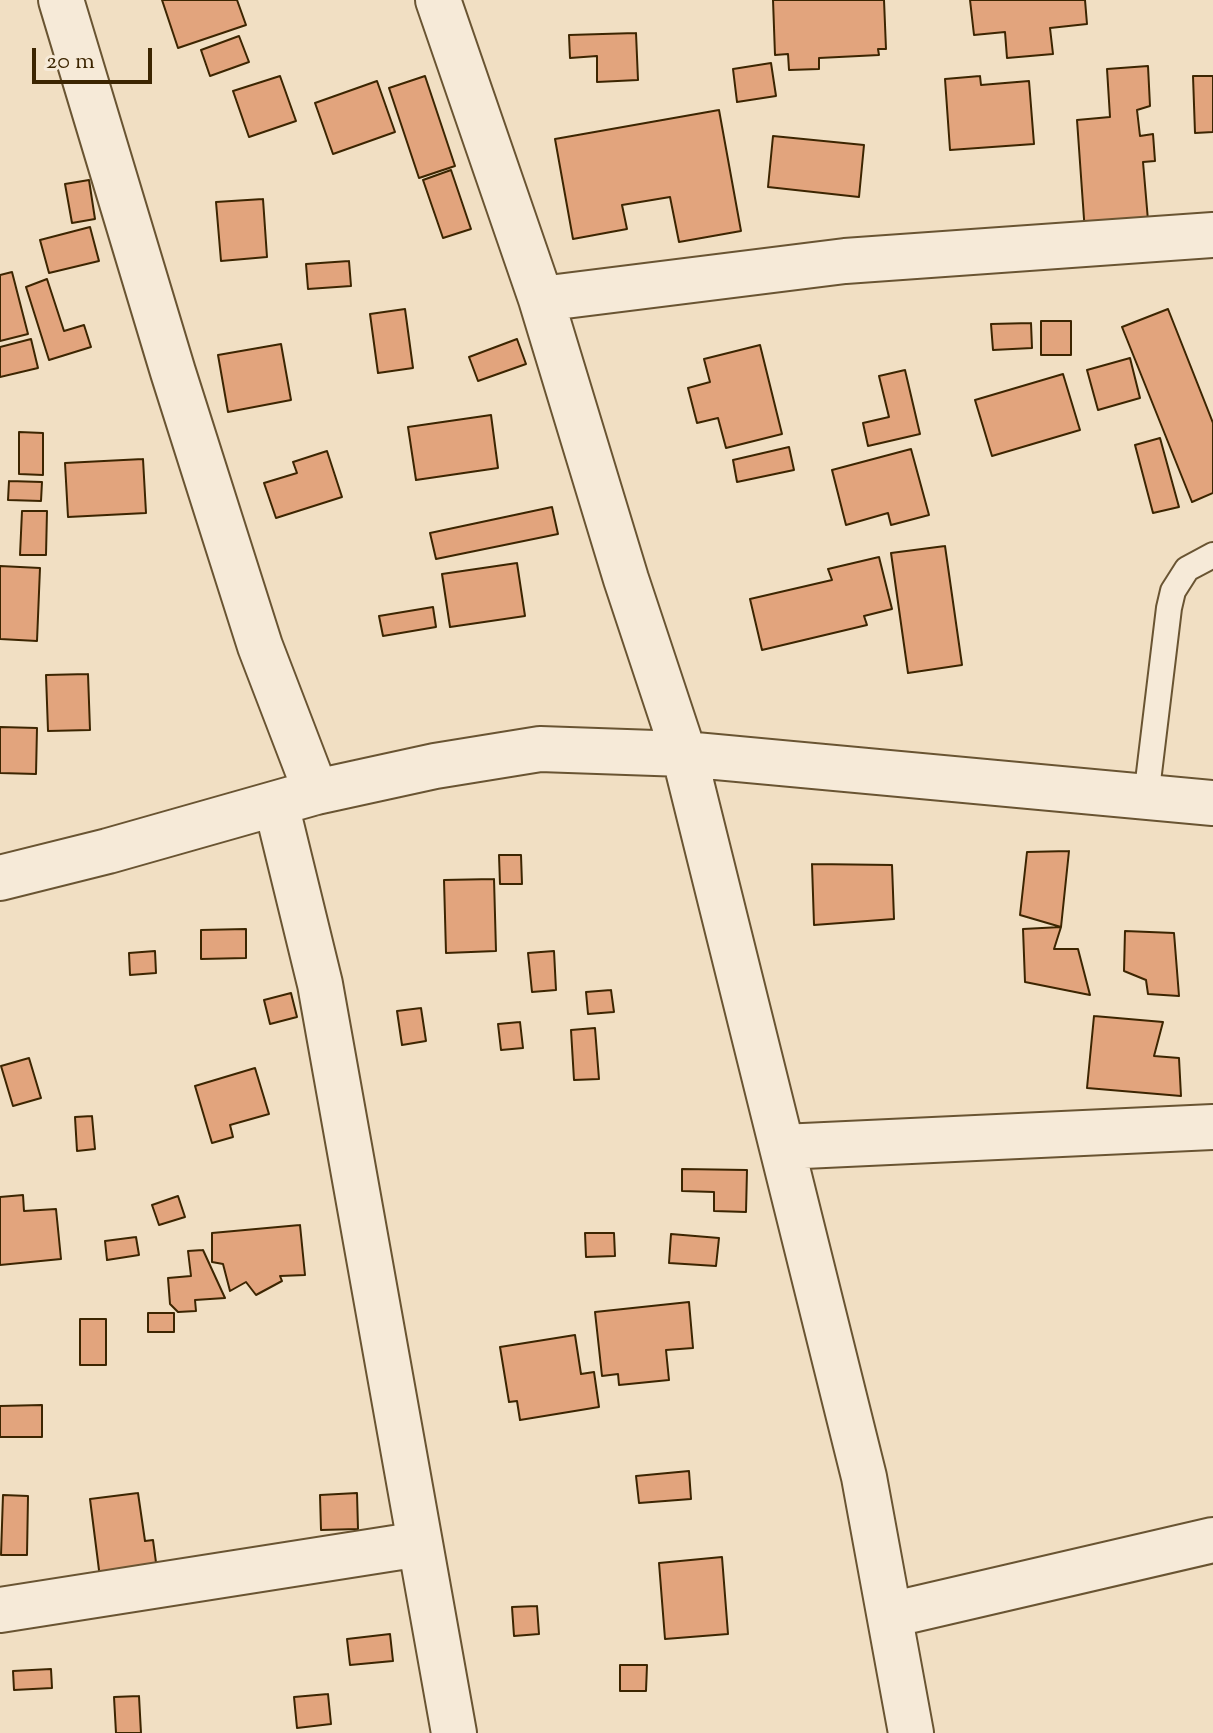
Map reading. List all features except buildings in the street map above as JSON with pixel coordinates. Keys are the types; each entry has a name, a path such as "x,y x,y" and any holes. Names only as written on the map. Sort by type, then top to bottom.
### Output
{"street":[{"path":"61,0 173,372 260,646 296,798 320,984 454,1733"},
{"path":"438,0 541,299 626,579 684,754 864,1477 911,1733"},
{"path":"541,299 845,261 1213,235"},
{"path":"0,878 296,798 435,766 540,749 684,754 1213,803"},
{"path":"782,1147 1213,1127"},
{"path":"890,1615 1213,1540"},
{"path":"0,1610 420,1544"}],"lane":[{"path":"1146,798 1173,591 1187,569 1213,555"}]}
